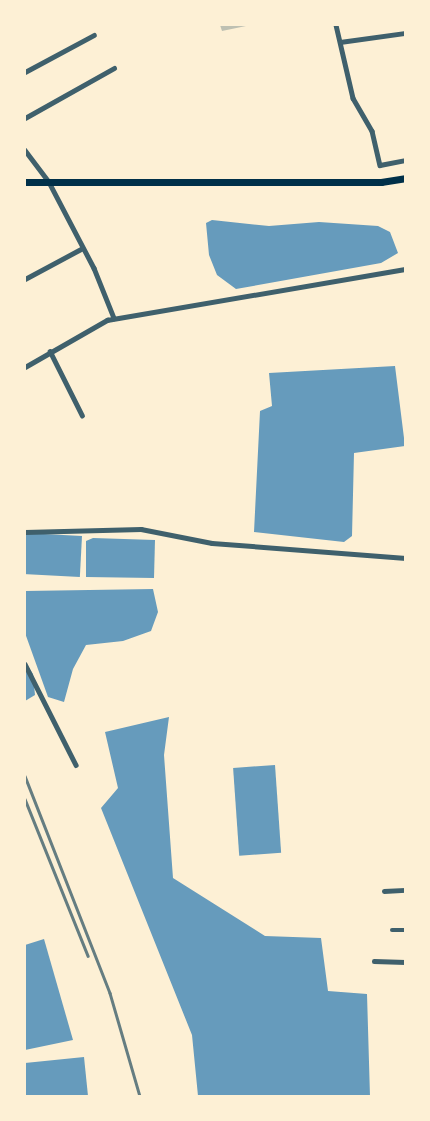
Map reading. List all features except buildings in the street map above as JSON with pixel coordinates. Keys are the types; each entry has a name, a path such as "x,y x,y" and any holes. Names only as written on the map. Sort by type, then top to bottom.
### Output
{"main road":[{"path":"25,182 381,182 405,178"}],"street":[{"path":"336,25 353,98 372,131 380,165 405,160"},
{"path":"340,42 405,33"},
{"path":"25,72 94,35"},
{"path":"25,118 114,68"},
{"path":"25,150 47,182 81,249 94,268 114,318"},
{"path":"25,278 81,249"},
{"path":"25,367 50,351 114,318 405,269"},
{"path":"50,351 82,415"},
{"path":"25,532 141,529 212,542 405,558"},
{"path":"25,664 76,765"},
{"path":"384,891 405,890"},
{"path":"392,930 405,930"},
{"path":"374,961 405,962"}],"water":[{"path":"212,220 269,226 319,222 378,226 390,232 398,253 381,263 236,289 217,275 209,255 206,223"},
{"path":"395,366 405,446 354,453 352,536 344,542 254,532 260,411 272,406 269,373"},
{"path":"25,533 82,536 80,577 25,574"},
{"path":"93,538 155,540 154,578 86,577 86,541"},
{"path":"153,589 158,612 151,631 123,641 86,645 73,669 64,702 48,697 25,633 25,591"},
{"path":"25,662 33,674 35,695 25,701"},
{"path":"169,717 164,755 173,878 265,936 321,938 328,991 367,994 370,1096 198,1096 192,1035 101,808 118,788 105,732"},
{"path":"275,765 281,853 239,856 233,768"},
{"path":"44,939 73,1040 25,1050 25,945"},
{"path":"84,1057 88,1096 25,1096 25,1063"}],"railway":[{"path":"25,776 110,993 140,1096"},
{"path":"25,799 88,956"}]}
